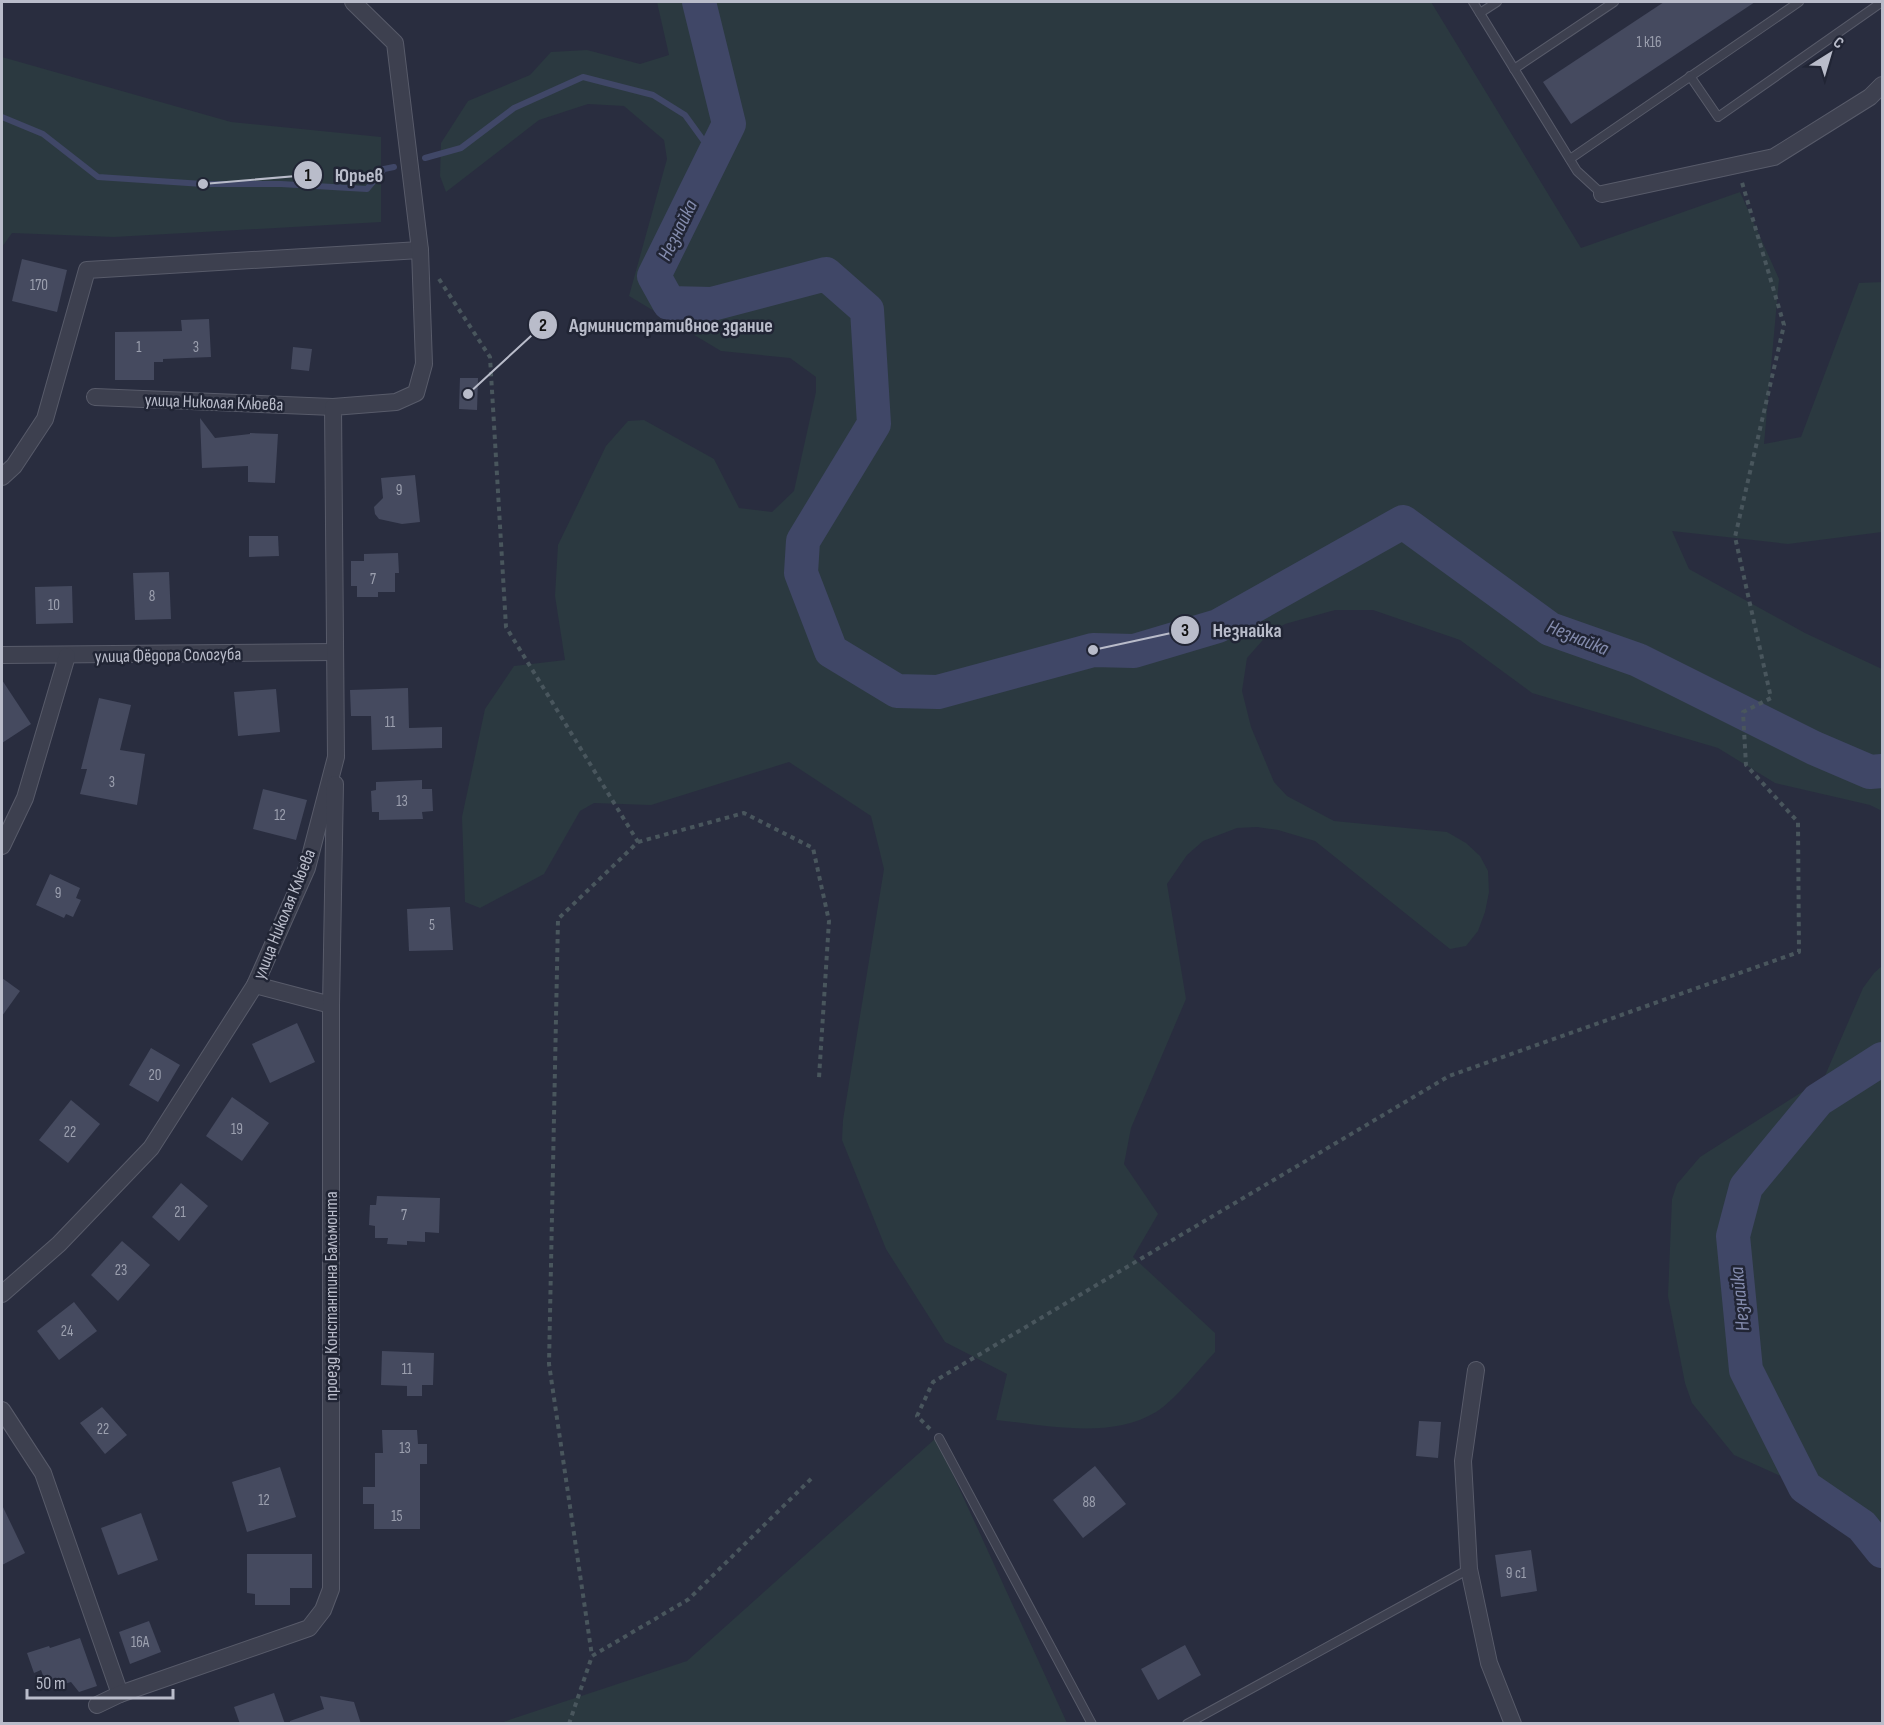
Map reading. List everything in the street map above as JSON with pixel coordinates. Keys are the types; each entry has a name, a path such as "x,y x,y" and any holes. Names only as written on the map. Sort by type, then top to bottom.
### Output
{"street":[{"path":"2,477 14,466 45,419 87,270 420,250 395,43 353,2"},
{"path":"1602,194 1774,157 1870,97 1882,85"},
{"name":"улица Николая Клюева","path":"95,397 333,407 396,402 416,393 424,364 420,250"},
{"name":"улица Николая Клюева","path":"2,1294 59,1244 152,1148 255,986 307,868 336,757 333,407"},
{"name":"улица Фёдора Сологуба","path":"2,655 334,652"},
{"path":"2,846 25,798 67,656"},
{"name":"проезд Константина Бальмонта","path":"97,1705 120,1694 309,1628 323,1610 330,1589 331,1005 336,757"},
{"path":"255,986 331,1005"},
{"path":"1476,1370 1463,1461 1469,1569 1490,1663 1513,1724"},
{"path":"2,1410 43,1473 120,1694"}],"lane":[{"path":"1473,2 1577,171 1602,194"},
{"path":"1480,13 1497,2"},
{"path":"1514,69 1614,2"},
{"path":"1570,159 1799,2"},
{"path":"1690,76 1718,117 1882,2"},
{"path":"939,1438 1092,1724"},
{"path":"1187,1724 1469,1569"}],"path":[{"path":"939,1438 917,1416 933,1383 1449,1076 1799,951 1798,822 1746,765 1743,712 1771,698 1735,537 1784,325 1737,165"},
{"path":"420,250 490,357 506,627 638,842"},
{"path":"569,1724 592,1656 549,1364 558,919 638,842 744,813 813,848 829,921 819,1078"},
{"path":"592,1656 689,1599 814,1476"}],"shaded area":[{"path":"657,2 1431,2 1581,248 1740,192 1779,279 1764,444 1801,437 1859,283 1882,282 1882,532 1788,544 1672,531 1689,569 1805,633 1882,669 1882,811 1870,805 1775,783 1718,748 1532,693 1460,640 1373,610 1335,610 1285,624 1269,633 1247,658 1242,691 1251,727 1274,782 1287,796 1334,821 1447,832 1466,843 1480,856 1488,871 1489,892 1478,931 1466,946 1450,949 1315,841 1278,830 1257,827 1237,828 1203,841 1187,855 1167,884 1186,999 1131,1128 1124,1164 1158,1214 1133,1257 1215,1333 1215,1352 1171,1400 1156,1412 1138,1421 1119,1426 1078,1428 996,1420 1007,1374 945,1342 886,1249 842,1140 843,1120 884,869 871,816 789,762 651,805 594,803 580,811 544,874 480,908 465,902 462,817 485,709 514,666 565,660 555,596 558,545 606,446 628,421 644,420 714,459 739,508 772,512 794,491 816,392 816,377 790,358 721,351 629,296 667,159 664,140 624,106 588,104 539,120 446,192 440,176 441,143 468,101 530,75 551,52 587,50 640,64 669,55"},
{"path":"2,57 231,122 381,137 381,222 114,237 12,233 2,247"},
{"path":"1882,966 1882,1548 1856,1537 1805,1487 1734,1455 1692,1403 1685,1383 1668,1296 1672,1199 1677,1184 1700,1157 1824,1078 1863,988"},
{"path":"936,1438 1067,1723 497,1724 687,1661"}],"building":[{"path":"1664,2 1755,2 1571,124 1543,82"},
{"path":"22,259 67,270 57,312 12,301"},
{"path":"209,319 211,357 163,359 163,362 154,362 154,380 115,380 115,332 182,331 181,320"},
{"path":"293,347 312,349 309,371 291,369"},
{"path":"460,378 478,378 477,410 459,409"},
{"path":"200,418 215,438 250,433 278,434 275,483 248,482 248,466 202,468"},
{"path":"415,475 420,522 402,524 379,519 374,507 383,498 381,478"},
{"path":"249,536 278,536 279,556 249,557"},
{"path":"398,553 399,573 395,573 395,592 378,592 378,597 357,597 357,586 351,586 351,561 364,561 364,554"},
{"path":"169,572 171,619 135,620 133,573"},
{"path":"72,586 73,623 36,624 35,587"},
{"path":"2,680 31,724 2,743"},
{"path":"408,688 409,728 442,727 442,748 372,750 371,716 351,716 350,690"},
{"path":"276,689 280,732 238,736 234,692"},
{"path":"99,698 131,705 120,750 145,754 137,805 80,794 87,769 81,769"},
{"path":"422,780 422,789 432,789 433,811 422,812 423,819 379,820 379,812 372,812 371,791 376,790 376,782"},
{"path":"263,789 307,800 296,840 253,829"},
{"path":"50,874 80,888 76,898 81,900 73,917 66,914 64,918 36,905"},
{"path":"450,907 453,950 409,951 407,909"},
{"path":"2,978 20,991 2,1016"},
{"path":"297,1023 315,1062 270,1083 252,1044"},
{"path":"151,1048 180,1065 158,1102 129,1085"},
{"path":"232,1097 269,1123 242,1161 206,1136"},
{"path":"71,1100 100,1124 68,1163 39,1140"},
{"path":"181,1183 208,1206 179,1241 152,1217"},
{"path":"377,1196 440,1198 439,1233 425,1232 425,1242 407,1241 407,1245 387,1244 388,1238 375,1238 375,1226 369,1225 370,1205 376,1205"},
{"path":"122,1241 150,1265 118,1301 91,1275"},
{"path":"74,1302 97,1331 59,1360 37,1331"},
{"path":"382,1351 434,1353 433,1385 422,1385 422,1396 407,1396 407,1386 381,1385"},
{"path":"102,1407 127,1435 105,1454 80,1423"},
{"path":"1419,1421 1441,1422 1438,1458 1416,1456"},
{"path":"382,1430 417,1430 418,1444 427,1444 427,1464 420,1464 420,1529 374,1529 374,1504 363,1504 363,1487 375,1487 375,1453 383,1453"},
{"path":"1095,1466 1126,1504 1083,1538 1053,1500"},
{"path":"280,1467 296,1517 247,1532 232,1482"},
{"path":"2,1505 25,1553 2,1565"},
{"path":"141,1513 158,1560 118,1575 101,1528"},
{"path":"1531,1550 1537,1591 1501,1597 1495,1555"},
{"path":"247,1554 312,1554 312,1588 290,1588 290,1605 255,1605 255,1594 247,1593"},
{"path":"149,1621 161,1652 130,1664 119,1632"},
{"path":"80,1638 97,1686 79,1692 71,1682 48,1689 41,1670 34,1673 27,1653"},
{"path":"1185,1645 1201,1675 1158,1700 1141,1669"},
{"path":"274,1693 285,1724 240,1724 234,1707"},
{"path":"320,1696 354,1702 361,1724 290,1724 290,1721 324,1709"}],"waterway":[{"name":"Незнайка","path":"699,2 729,124 654,276 669,303 712,304 826,274 867,310 874,424 803,541 801,573 831,651 897,691 938,692 1093,650 1134,651 1218,626 1403,522 1550,629 1638,660 1814,748 1870,772 1882,771"},
{"path":"425,158 461,148 514,108 583,77 653,95 685,115 714,155"},
{"path":"2,117 43,134 98,177 203,184 281,184 367,189 384,169 394,167"},
{"name":"Незнайка","path":"1882,1059 1818,1100 1746,1187 1733,1236 1746,1370 1805,1487 1862,1526 1882,1551"}],"place":[{"name":"Юрьев","path":"203,184"},
{"name":"Административное здание","path":"468,394"},
{"name":"Незнайка","path":"1093,650"}]}
